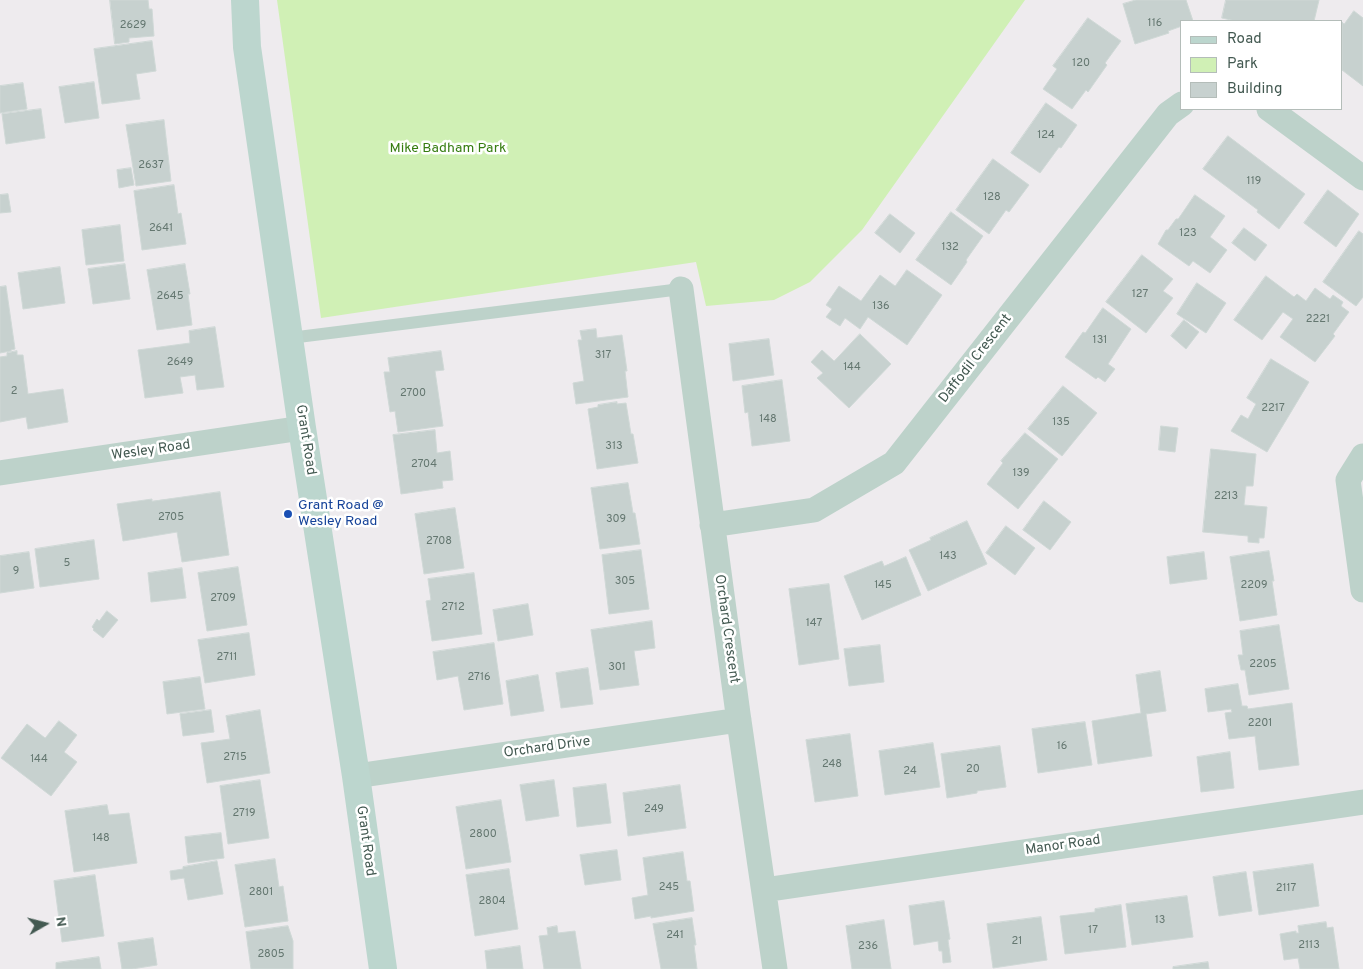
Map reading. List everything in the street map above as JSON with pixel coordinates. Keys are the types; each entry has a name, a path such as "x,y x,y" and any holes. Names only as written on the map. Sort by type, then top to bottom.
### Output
{"street":[{"name":"Grant Road","path":"245,0 247,47 383,969"},
{"name":"Daffodil Crescent","path":"712,525 814,510 894,463 1168,114 1180,105"},
{"path":"1270,110 1363,178"},
{"name":"Orchard Crescent","path":"681,289 738,720 776,969"},
{"name":"Wesley Road","path":"0,473 302,428"},
{"path":"1363,456 1348,480 1363,590"},
{"name":"Orchard Drive","path":"356,776 738,720"},
{"name":"Manor Road","path":"764,890 1363,802"}],"lane":[{"path":"290,338 681,289"}],"green space":[{"name":"Mike Badham Park","path":"277,0 1025,0 862,230 810,282 774,300 706,306 696,262 321,318"}],"building":[{"path":"110,0 148,0 149,9 152,9 154,36 129,38 129,42 115,44"},
{"path":"1136,0 1186,0 1193,20 1180,20 1180,27 1168,31 1169,33 1135,44 1123,4"},
{"path":"1226,0 1319,0 1314,20 1231,20 1222,18"},
{"path":"1354,11 1363,18 1363,86 1343,71 1344,24"},
{"path":"1088,18 1121,41 1088,92 1086,90 1072,109 1043,89 1057,69 1053,66"},
{"path":"152,41 156,71 136,74 140,99 102,104 94,49"},
{"path":"94,82 99,118 65,123 59,87"},
{"path":"23,83 27,109 0,113 0,86"},
{"path":"1046,103 1077,125 1040,173 1011,153"},
{"path":"41,109 45,138 6,144 2,114"},
{"path":"164,120 171,181 136,186 126,125"},
{"path":"1228,136 1305,194 1279,229 1257,212 1258,210 1203,169"},
{"path":"993,159 1029,185 1009,212 1006,210 989,234 956,210"},
{"path":"131,168 134,185 119,188 117,170"},
{"path":"174,185 178,214 181,213 186,244 142,250 134,191"},
{"path":"1328,190 1359,214 1336,247 1304,223"},
{"path":"8,194 11,212 0,213 0,195"},
{"path":"1195,195 1225,216 1210,237 1227,250 1210,273 1193,261 1189,266 1158,244 1166,230 1178,219"},
{"path":"951,212 983,236 951,285 916,260"},
{"path":"890,214 915,233 900,253 875,233"},
{"path":"120,225 124,261 86,265 82,230"},
{"path":"1244,228 1267,245 1255,261 1232,243"},
{"path":"1359,231 1363,234 1363,297 1356,306 1323,282"},
{"path":"1142,255 1173,279 1163,291 1173,298 1146,333 1106,302"},
{"path":"125,264 130,299 93,304 88,269"},
{"path":"185,264 190,294 188,294 192,325 157,330 147,270"},
{"path":"60,267 65,303 23,309 18,273"},
{"path":"907,270 942,295 907,345 868,317 860,329 845,318 840,326 826,317 832,309 826,305 839,286 861,301 880,275 895,286"},
{"path":"1266,276 1294,297 1297,294 1306,301 1315,288 1330,299 1333,295 1343,302 1341,306 1349,312 1333,334 1335,336 1315,362 1280,337 1293,319 1283,312 1262,340 1234,320"},
{"path":"1197,283 1226,303 1206,333 1177,314"},
{"path":"6,286 15,349 0,353 0,287"},
{"path":"1103,308 1131,329 1108,364 1115,369 1105,382 1098,377 1096,379 1065,357"},
{"path":"1184,320 1199,332 1186,349 1171,336"},
{"path":"215,327 224,387 197,390 195,375 180,377 183,393 145,398 138,350 190,343 189,331"},
{"path":"596,329 597,338 622,335 627,371 625,371 628,397 576,404 573,383 584,381 578,340 582,340 580,331"},
{"path":"860,334 891,364 849,408 817,378 823,373 811,362 822,350 834,361"},
{"path":"769,339 774,375 733,381 729,344"},
{"path":"17,351 17,355 23,355 28,394 63,389 68,422 28,429 26,417 0,422 0,357"},
{"path":"441,351 444,370 435,371 443,426 398,432 395,411 390,412 384,372 390,372 388,358"},
{"path":"1271,359 1309,382 1267,452 1231,431 1241,415 1248,419 1256,404 1247,398"},
{"path":"782,380 790,441 752,446 748,412 745,413 742,386"},
{"path":"1063,386 1097,413 1062,456 1028,429"},
{"path":"617,402 617,404 626,403 638,463 597,469 588,409 598,407 598,405"},
{"path":"1161,426 1178,428 1175,452 1159,450"},
{"path":"435,430 437,453 450,451 453,480 442,481 443,488 401,494 393,435"},
{"path":"1025,433 1058,459 1018,509 987,484 1003,463 1001,461"},
{"path":"1211,449 1256,454 1253,486 1246,486 1244,505 1267,507 1264,538 1259,538 1259,543 1248,542 1248,536 1203,532"},
{"path":"628,483 640,544 600,549 591,488"},
{"path":"220,492 229,555 182,562 177,532 123,541 117,504"},
{"path":"1044,501 1071,522 1050,550 1023,530"},
{"path":"455,508 464,568 424,574 415,514"},
{"path":"967,521 987,564 928,591 909,550"},
{"path":"1006,526 1035,548 1015,575 986,553"},
{"path":"94,540 99,579 40,587 35,549"},
{"path":"641,550 649,609 609,614 602,555"},
{"path":"1269,551 1277,615 1240,621 1230,557"},
{"path":"29,552 34,588 0,593 0,556"},
{"path":"1204,552 1207,579 1170,584 1167,557"},
{"path":"906,557 921,595 862,620 844,576 882,561 884,566"},
{"path":"238,567 247,625 207,631 198,573"},
{"path":"182,568 186,598 151,602 148,573"},
{"path":"474,573 482,634 432,641 426,601 431,600 428,579"},
{"path":"829,584 839,659 799,665 789,589"},
{"path":"528,604 533,635 498,641 493,610"},
{"path":"107,611 118,620 103,638 92,627 97,619 99,621"},
{"path":"652,621 655,648 634,651 639,685 600,690 591,630"},
{"path":"1279,625 1289,689 1249,695 1245,670 1241,670 1238,655 1243,655 1240,631"},
{"path":"249,633 255,675 205,683 198,640"},
{"path":"494,643 503,704 464,710 458,676 437,680 433,652"},
{"path":"880,645 884,682 849,686 844,649"},
{"path":"588,668 593,704 561,708 556,673"},
{"path":"1160,671 1166,711 1146,714 1152,756 1098,764 1092,721 1141,713 1136,675"},
{"path":"538,675 544,711 511,716 506,681"},
{"path":"200,677 205,709 167,714 163,682"},
{"path":"1238,684 1242,706 1247,706 1248,709 1292,703 1299,765 1259,770 1255,736 1229,739 1225,713 1232,712 1231,709 1208,712 1205,689"},
{"path":"211,710 214,732 183,736 180,714"},
{"path":"260,710 270,773 207,783 201,743 230,739 226,716"},
{"path":"59,721 77,735 64,752 77,762 51,796 1,758 27,724 45,738"},
{"path":"1085,722 1092,765 1038,773 1032,729"},
{"path":"850,734 858,796 815,802 806,740"},
{"path":"933,743 940,787 885,795 879,751"},
{"path":"1000,746 1006,787 947,798 941,754"},
{"path":"1230,752 1234,788 1201,792 1197,757"},
{"path":"260,780 269,838 228,844 220,786"},
{"path":"554,780 559,816 526,821 520,785"},
{"path":"606,784 611,823 577,827 573,788"},
{"path":"680,785 686,828 628,836 623,793"},
{"path":"501,800 511,862 466,869 456,807"},
{"path":"107,805 109,815 129,813 137,863 74,872 65,811"},
{"path":"221,833 224,858 188,863 185,837"},
{"path":"617,850 621,880 585,885 580,855"},
{"path":"683,852 687,881 690,881 694,911 635,919 632,898 648,895 643,858"},
{"path":"275,859 279,887 283,886 288,921 245,927 235,865"},
{"path":"217,861 223,894 188,900 184,878 171,880 170,871"},
{"path":"1313,864 1319,906 1259,915 1253,872"},
{"path":"509,869 518,929 475,936 466,875"},
{"path":"1246,872 1252,911 1219,916 1213,877"},
{"path":"95,875 104,936 62,942 54,881"},
{"path":"1187,896 1193,937 1132,945 1126,904"},
{"path":"944,901 950,939 948,940 951,962 943,963 942,951 939,951 938,941 914,945 909,906"},
{"path":"1121,905 1126,947 1065,954 1060,916 1095,912 1095,909"},
{"path":"1041,917 1047,960 993,968 987,924"},
{"path":"692,918 697,969 661,969 653,924"},
{"path":"884,920 891,969 852,969 846,926"},
{"path":"1326,922 1327,928 1333,927 1339,969 1300,969 1298,958 1284,960 1280,934 1296,931 1296,933 1299,933 1298,926"},
{"path":"288,926 293,941 293,969 251,969 246,932"},
{"path":"557,926 558,933 575,931 581,969 544,969 539,936 548,935 547,928"},
{"path":"153,938 157,965 122,969 118,943"},
{"path":"520,946 523,969 487,969 485,951"},
{"path":"99,957 101,969 56,969 56,963"},
{"path":"1208,962 1209,969 1173,969 1173,967"}],"place":[{"name":"Grant Road @ Wesley Road","path":"288,514"}]}
